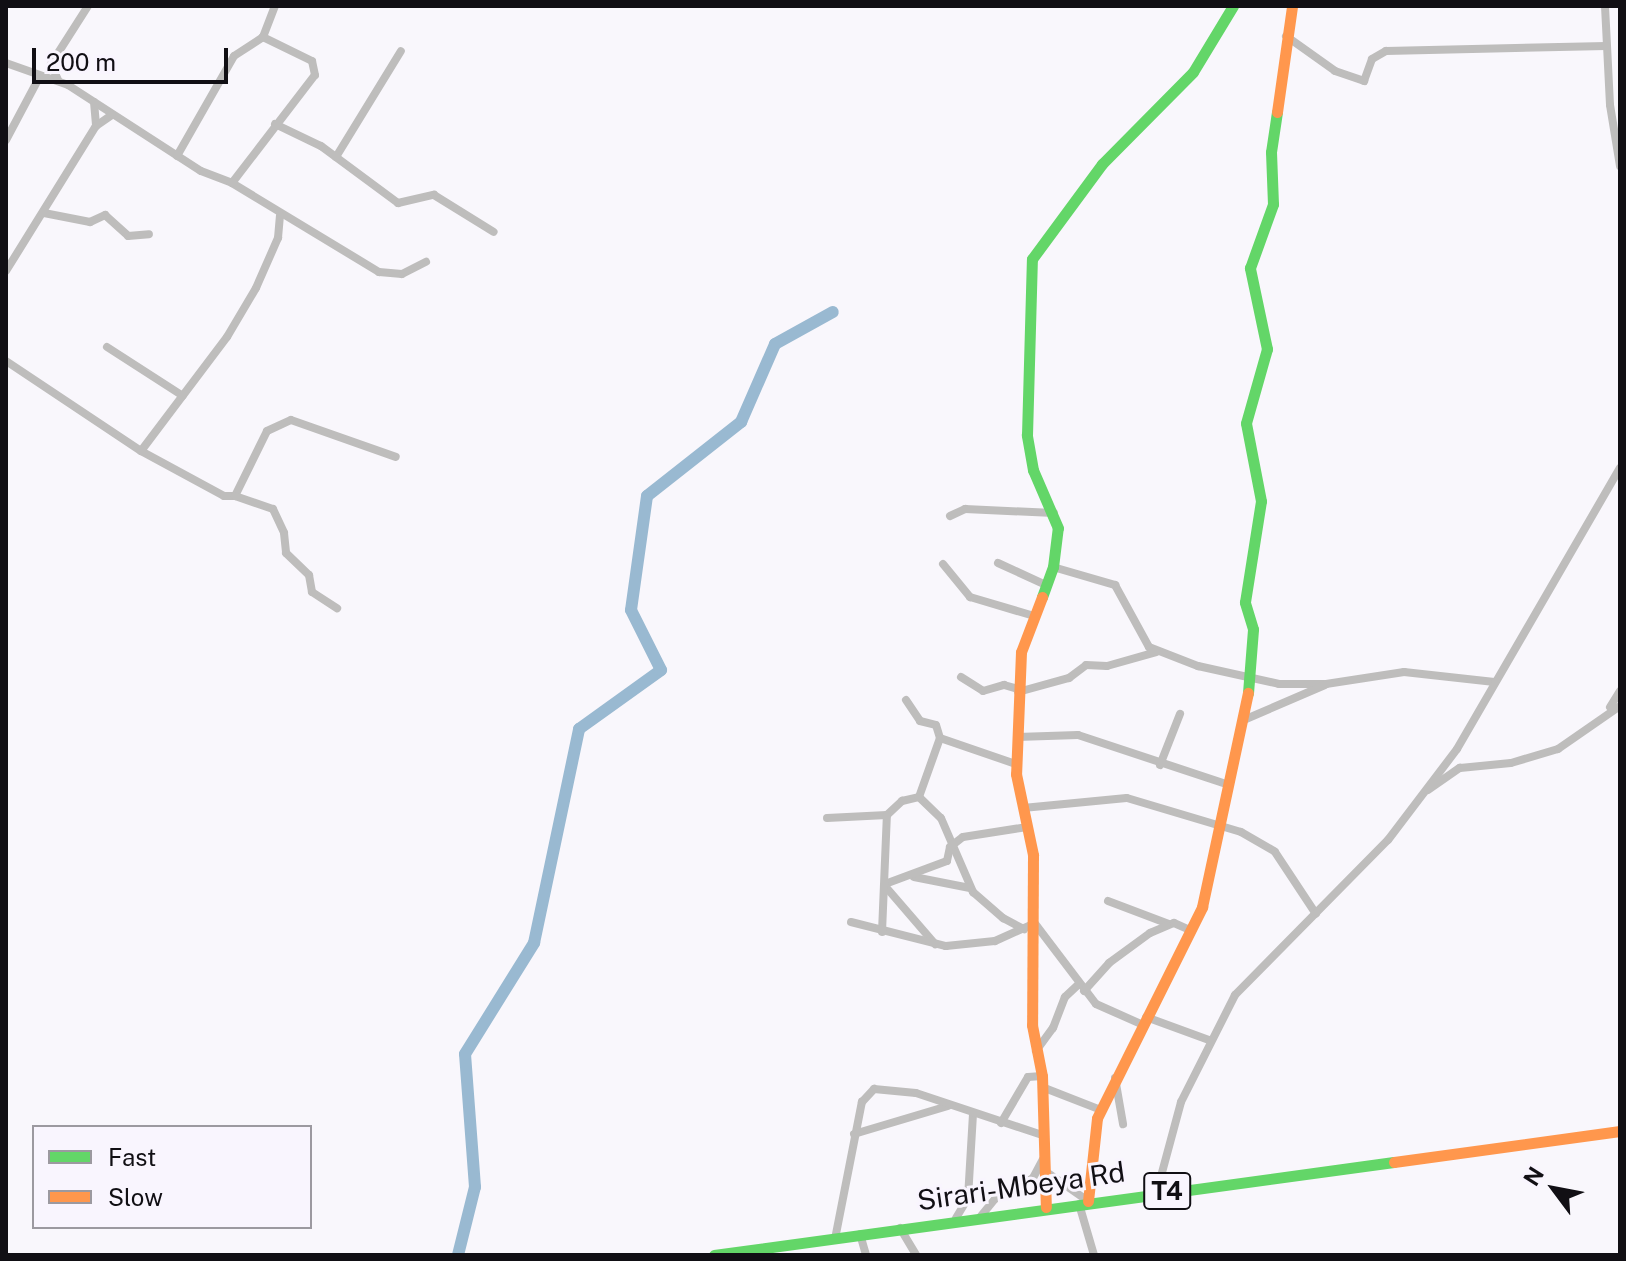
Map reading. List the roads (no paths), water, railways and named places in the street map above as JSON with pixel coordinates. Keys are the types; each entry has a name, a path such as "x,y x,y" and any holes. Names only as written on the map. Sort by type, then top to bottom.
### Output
{"main road":[{"path":"1046,1207 1042,1082 1036,1051 1030,924 1033,855 1016,764 1021,652 1053,567 1055,513 1037,481 1027,435 1032,259 1102,164 1199,64 1233,6"},
{"path":"1083,1202 1089,1155 1101,1110 1202,907 1226,784 1246,719 1253,629 1245,602 1261,501 1246,423 1267,349 1250,268 1273,204 1271,152 1292,6"},
{"name":"Sirari-Mbeya Rd","path":"714,1255 835,1239 956,1218 1620,1131"}],"street":[{"path":"59,81 51,64 88,6"},
{"path":"177,156 234,56 263,37 275,6"},
{"path":"1605,6 1610,105 1620,166"},
{"path":"1286,36 1335,71 1364,81 1372,59 1386,51 1606,46"},
{"path":"232,183 310,83 316,67 263,37"},
{"path":"336,157 401,51"},
{"path":"6,63 39,78 59,81 112,115 148,133 177,156 232,183 280,216 379,272 402,274 426,262"},
{"path":"6,140 39,78"},
{"path":"94,102 96,126"},
{"path":"1610,105 1620,102"},
{"path":"6,271 96,126 112,115"},
{"path":"275,124 289,127 336,157 398,203 434,195 494,232"},
{"path":"44,213 90,222 105,215 128,236 149,234"},
{"path":"141,451 183,396 256,288 278,238 280,216"},
{"path":"107,347 183,396"},
{"path":"9,365 141,451 211,490 273,509 284,533 286,553 309,575 312,592 337,608"},
{"path":"235,496 267,431 291,420 396,457"},
{"path":"1157,1191 1181,1102 1209,1040 1250,977 1388,840 1457,749 1620,468"},
{"path":"950,516 970,508 1055,513"},
{"path":"998,563 1046,585"},
{"path":"943,564 970,597 1034,616"},
{"path":"1053,567 1115,585 1143,641 1156,652 1250,679 1326,684 1404,672 1494,682"},
{"path":"961,677 983,691 1004,685 1018,691 1069,678 1086,665 1107,666 1156,652"},
{"path":"1246,719 1326,684"},
{"path":"1420,795 1460,768 1511,763 1558,749 1608,709 1620,691"},
{"path":"906,700 920,721 936,725 940,738 919,797"},
{"path":"1608,709 1620,706"},
{"path":"1160,765 1180,714"},
{"path":"1017,737 1074,734 1160,765 1226,784"},
{"path":"940,738 1016,764"},
{"path":"827,818 887,815 902,801 919,797"},
{"path":"919,797 941,818 970,888 995,913 1030,924 1096,1004 1209,1040"},
{"path":"1023,808 1127,798 1219,827 1270,847 1316,914"},
{"path":"882,932 887,815"},
{"path":"952,844 991,829 1027,827"},
{"path":"885,885 914,877 947,861 952,844"},
{"path":"914,877 970,888"},
{"path":"885,885 935,945"},
{"path":"1108,901 1190,930"},
{"path":"1136,913 1150,933"},
{"path":"851,922 935,945 995,941 1030,924"},
{"path":"1036,1051 1053,1028 1065,997 1081,988 1150,933 1169,924"},
{"path":"1001,1123 1028,1077 1101,1110"},
{"path":"1115,1078 1123,1124"},
{"path":"835,1239 862,1102 874,1089 916,1093 1042,1135"},
{"path":"854,1134 948,1106"},
{"path":"956,1218 968,1198 973,1114"},
{"path":"981,1216 995,1199 1033,1178 1044,1164 1083,1202 1094,1255"},
{"path":"899,1227 916,1255"},
{"path":"859,1233 866,1255"}],"waterway":[{"path":"458,1255 475,1187 465,1054 534,943 579,729 661,670 631,610 647,496 741,422 775,344 833,312"}]}
